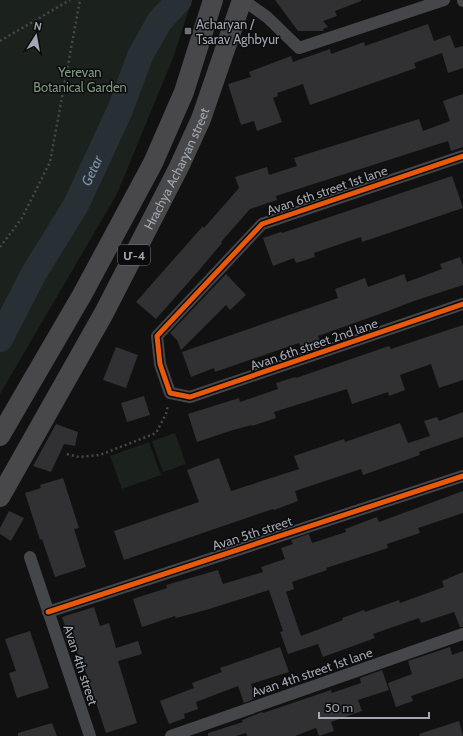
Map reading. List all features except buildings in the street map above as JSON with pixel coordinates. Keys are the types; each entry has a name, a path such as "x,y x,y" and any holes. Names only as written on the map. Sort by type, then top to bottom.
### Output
{"highway":[{"name":"Hrachya Acharyan street","path":"0,436 82,295 153,163 184,92 213,0"},
{"name":"Hrachya Acharyan street","path":"0,497 104,312 180,167 201,119 243,0"}],"street":[{"path":"243,0 266,17 299,48 444,0"},
{"name":"Avan 6th street 1st lane","path":"170,393 160,364 157,336 262,224 463,156"},
{"name":"Avan 6th street 2nd lane","path":"170,393 190,397 463,304"},
{"name":"Avan 5th street","path":"48,612 463,476"},
{"name":"Avan 4th street","path":"30,557 90,736"},
{"name":"Avan 4th street 1st lane","path":"171,736 463,634"}],"path":[{"path":"0,41 70,0"},
{"path":"0,248 22,218 50,162 80,0"},
{"path":"67,454 79,457 100,455 156,434 166,414 170,393"}],"green space":[{"name":"Yerevan Botanical Garden","path":"0,0 192,0 173,58 117,194 0,394"},
{"path":"175,433 186,464 163,472 152,441"},
{"path":"149,442 161,475 122,489 110,456"}],"waterway":[{"name":"Getar","path":"0,339 34,273 76,205 120,110 140,56 159,22 179,0"}],"cycle path":[{"path":"463,156 262,224 157,336 160,364 170,393 190,397 463,304"},
{"path":"48,612 463,476"}],"place":[{"name":"Acharyan / Tsarav Aghbyur","path":"188,31"}]}
